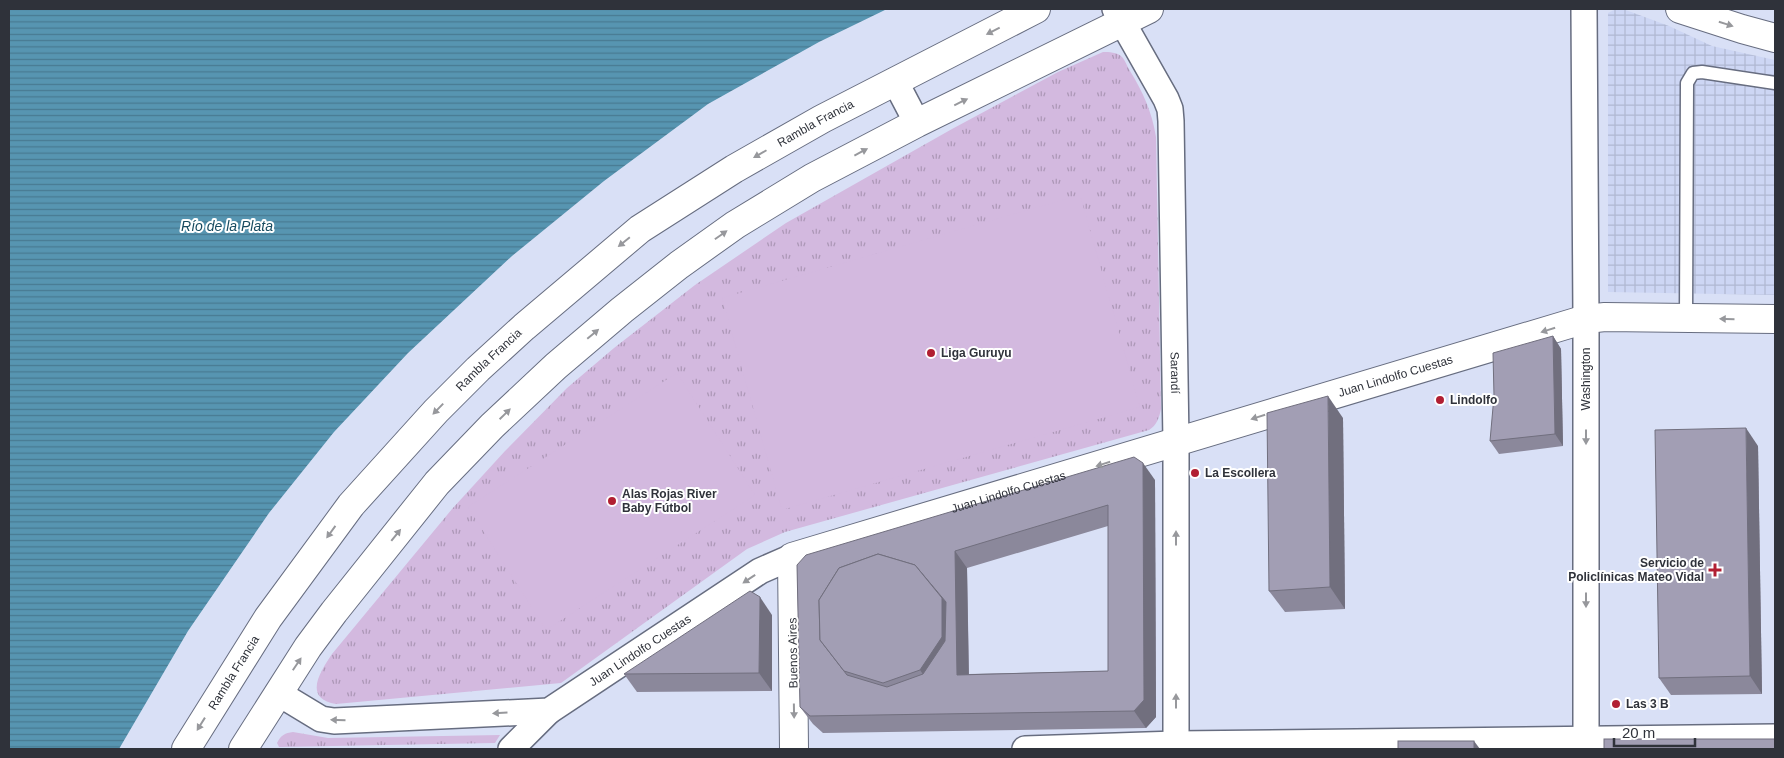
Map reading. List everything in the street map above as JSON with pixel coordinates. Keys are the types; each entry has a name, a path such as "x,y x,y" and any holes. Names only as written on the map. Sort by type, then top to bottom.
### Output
{"main road":[{"name":"Rambla Francia","path":"186,749 268,618 351,505 436,411 478,369 583,275 640,229 734,169 895,81 1036,9"},
{"path":"243,749 278,693 334,612 437,483 492,426 556,366 678,265 735,225 812,178 1119,16 1149,9"},
{"path":"1680,9 1775,38"},
{"name":"Juan Lindolfo Cuestas","path":"792,557 1586,319 1605,317 1775,319"},
{"name":"Buenos Aires","path":"792,557 794,749"}],"street":[{"name":"Washington","path":"1584,9 1586,744"},
{"name":"Sarandí","path":"1119,16 1170,109 1176,442 1176,747"},
{"path":"895,81 917,123"},
{"name":"Juan Lindolfo Cuestas","path":"511,749 549,711 760,571 792,557"},
{"path":"278,693 321,719 334,721 549,711"},
{"path":"1025,749 1586,744 1775,737"}],"lane":[{"path":"1686,318 1687,83 1693,73 1702,72 1775,83"}],"shaded area":[{"path":"1616,9 1623,9 1669,26 1712,46 1775,60 1775,295 1608,292 1608,13"}],"green space":[{"path":"1103,52 1115,53 1124,60 1146,102 1156,137 1161,409 1157,421 1152,428 785,532 747,549 561,683 336,704 326,701 319,696 317,683 319,676 332,654 452,509 505,451 567,388 614,348 695,285 786,223 952,129 1058,72"},
{"name":"Liga Guruyu","path":"1080,195 1140,407 782,510 722,298"},
{"name":"Alas Rojas River Baby Fútbol","path":"677,373 755,495 546,630 468,507"},
{"path":"293,732 328,738 500,735 495,743 279,747 277,743 282,736"}],"water":[{"name":"Río de la Plata","path":"9,9 887,9 819,42 708,104 604,181 512,256 408,353 334,432 269,513 188,631 119,749 9,749"}],"building":[{"path":"1553,336 1555,434 1490,441 1494,396 1493,353"},
{"path":"1328,396 1330,587 1269,591 1267,413"},
{"name":"Servicio de Policlínicas Mateo Vidal","path":"1746,428 1750,676 1659,678 1655,430"},
{"path":"1134,457 1143,463 1144,700 1134,711 810,716 800,707 797,565 806,555","holes":["1108,505 1108,671 957,675 955,551","878,554 915,565 946,602 945,641 923,674 887,687 847,675 820,640 819,600 839,568"]},
{"path":"878,554 915,565 942,598 942,637 920,670 883,683 844,671 820,640 819,600 839,568"},
{"path":"750,591 760,597 759,673 624,674"},
{"path":"1604,739 1775,739 1775,749 1604,749"},
{"path":"1398,741 1474,741 1474,749 1398,749"}],"place":[{"name":"Liga Guruyu","path":"931,353"},
{"name":"Lindolfo","path":"1440,400"},
{"name":"La Escollera","path":"1195,473"},
{"name":"Alas Rojas River Baby Fútbol","path":"612,501"},
{"name":"Servicio de Policlínicas Mateo Vidal","path":"1715,570"},
{"name":"Las 3 B","path":"1616,704"}]}
